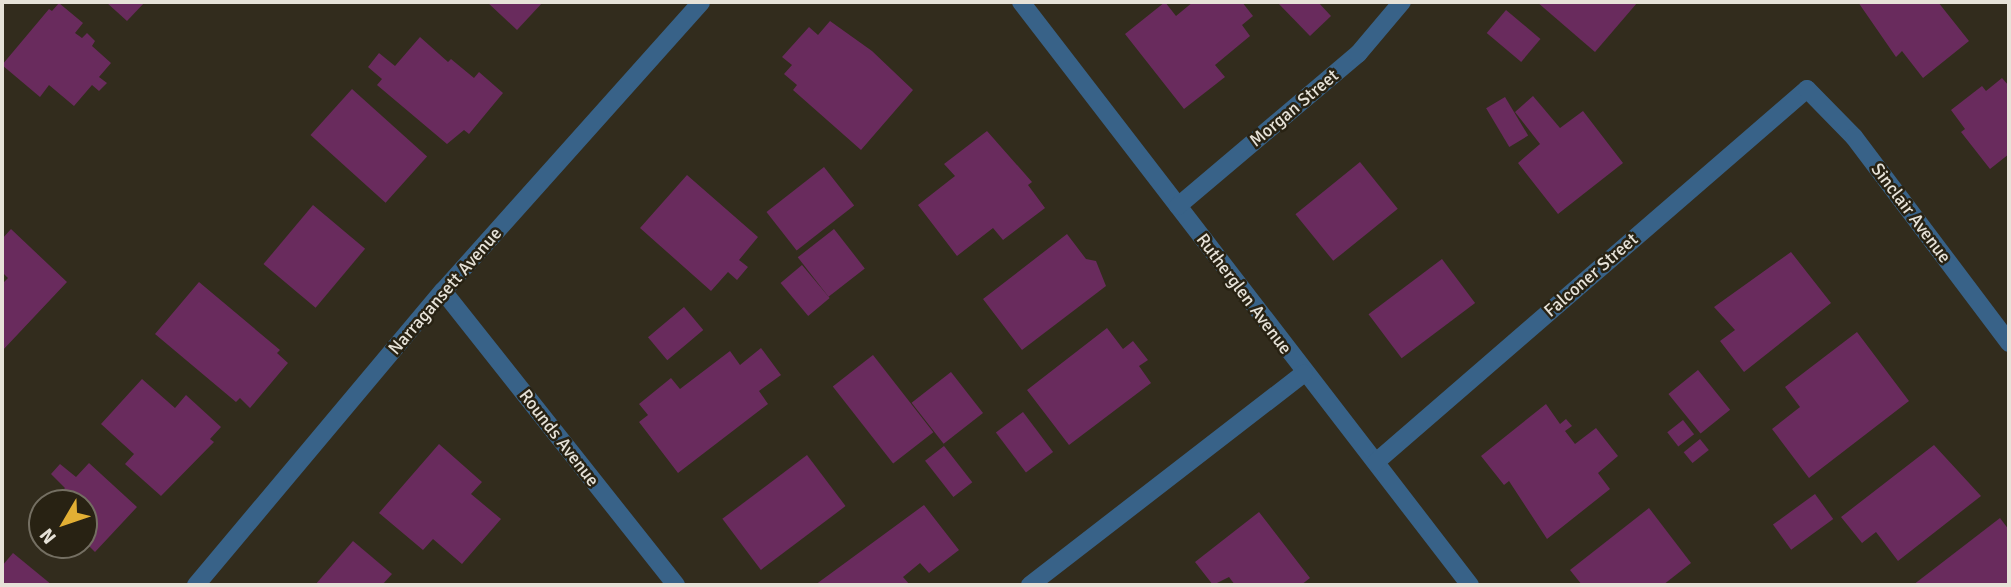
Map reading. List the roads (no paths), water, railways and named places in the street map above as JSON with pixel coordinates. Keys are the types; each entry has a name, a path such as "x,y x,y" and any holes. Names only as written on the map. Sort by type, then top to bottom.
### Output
{"street":[{"name":"Narragansett Avenue","path":"196,585 443,291 701,2"},
{"name":"Rutherglen Avenue","path":"1021,2 1304,373 1470,585"},
{"name":"Morgan Street","path":"1178,206 1358,54 1402,2"},
{"name":"Sinclair Avenue","path":"1807,89 1854,137 2009,343"},
{"name":"Falconer Street","path":"1376,462 1807,89"},
{"name":"Rounds Avenue","path":"443,291 676,585"},
{"path":"1030,585 1304,373"}]}
